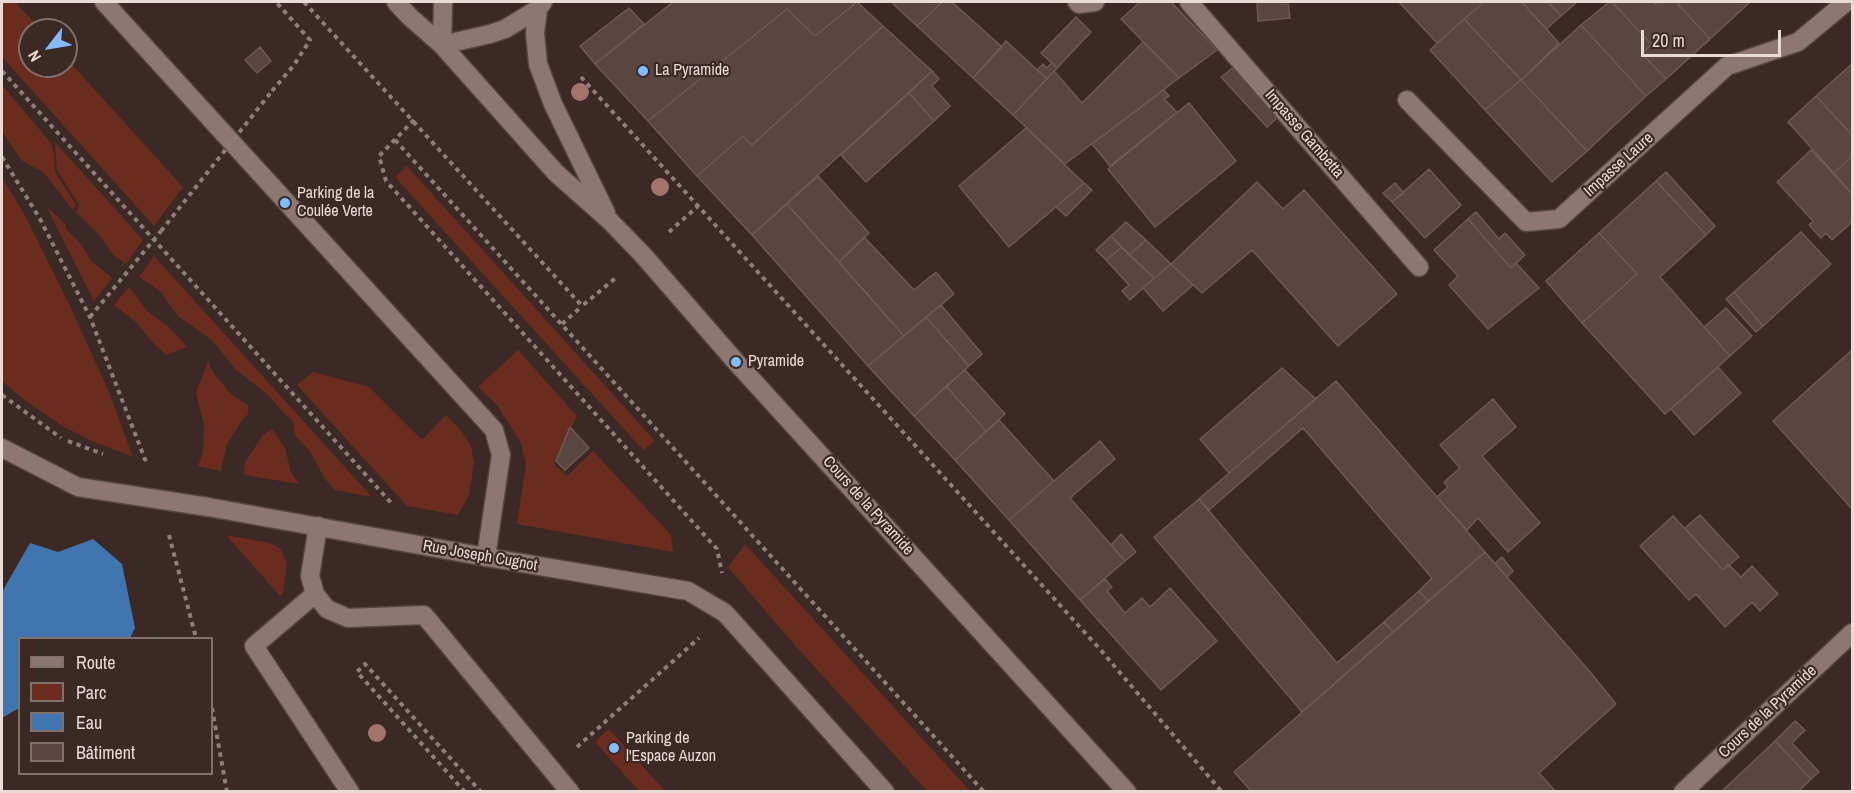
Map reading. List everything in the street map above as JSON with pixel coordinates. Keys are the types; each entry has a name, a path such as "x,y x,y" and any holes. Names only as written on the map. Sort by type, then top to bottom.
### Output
{"street":[{"path":"104,2 494,430 501,455 486,557"},
{"path":"396,2 442,45 556,173 609,220"},
{"path":"442,45 443,2"},
{"path":"1077,2 1079,4 1095,2"},
{"name":"Impasse Gambetta","path":"1190,2 1419,267"},
{"name":"Impasse Laure","path":"1407,100 1526,222 1559,219 1727,66 1798,42 1846,2"},
{"path":"442,45 497,32 540,5"},
{"path":"540,5 535,33 538,64 553,104 609,220"},
{"name":"Cours de la Pyramide","path":"609,220 1127,792"},
{"name":"Rue Joseph Cugnot","path":"2,448 78,487 160,499 688,591 725,613 885,792"},
{"path":"318,526 309,576 315,594 327,609 348,618 424,615 570,792"},
{"path":"315,594 254,646 350,792"},
{"name":"Cours de la Pyramide","path":"1683,792 1852,633"}],"path":[{"path":"90,317 294,65 310,40 276,2"},
{"path":"304,2 582,306"},
{"path":"2,71 394,506"},
{"path":"577,73 1098,647 1222,792"},
{"path":"414,120 379,156 386,181 717,549 722,572 742,596 551,770"},
{"path":"395,140 984,792"},
{"path":"2,158 40,219 90,317 160,499 195,637"},
{"path":"562,324 698,206"},
{"path":"2,395 64,439 106,455"},
{"path":"465,792 357,672 365,664 481,792"},
{"path":"213,714 227,792"}],"green space":[{"path":"2,2 15,2 30,18 18,18 18,75 2,57"},
{"path":"78,71 183,187 154,226 21,78 78,78"},
{"path":"2,85 51,143 55,172 76,205 73,210 44,173 21,160 2,131"},
{"path":"55,142 143,240 126,264 113,255 101,237 76,212 79,205 57,170"},
{"path":"407,166 655,441 643,450 395,177"},
{"path":"2,177 27,219 70,306 109,392 133,457 94,442 61,425 23,399 2,381"},
{"path":"46,206 66,225 65,228 81,244 91,261 112,278 94,301"},
{"path":"154,256 372,497 335,490 325,479 311,453 294,434 294,422 267,394 235,369 213,341 178,316 160,291 139,277"},
{"path":"129,287 147,311 169,327 187,347 166,355 136,322 114,305"},
{"path":"518,350 577,416 554,464 567,476 593,451 671,535 673,552 517,524 526,465 521,443 497,405 478,387"},
{"path":"208,362 212,371 232,395 248,405 248,414 226,446 221,471 198,466 203,452 204,424 196,393"},
{"path":"313,372 369,387 422,440 446,415 463,433 471,446 474,463 469,495 458,515 407,506 297,385"},
{"path":"272,429 285,448 291,472 299,484 244,475 245,462 263,435"},
{"path":"226,535 270,543 280,548 287,563 283,593 280,596"},
{"path":"745,544 970,791 927,791 792,642 728,567"},
{"path":"609,729 665,791 639,791 595,742"}],"water":[{"path":"93,539 122,564 135,628 130,637 18,637 18,709 2,718 2,592 30,543 58,552"}],"building":[{"path":"673,2 857,2 815,36 787,9 648,121 595,64"},
{"path":"857,2 883,26 752,145 743,136 697,176 648,121 787,9 815,36"},
{"path":"896,2 942,2 917,26 893,4"},
{"path":"942,2 952,2 1002,47 973,78 917,26"},
{"path":"1140,2 1171,2 1217,50 1179,78 1121,19"},
{"path":"1257,2 1288,2 1290,18 1258,21"},
{"path":"1399,2 1484,2 1437,43"},
{"path":"1484,2 1522,2 1559,43 1521,80 1464,19"},
{"path":"1522,2 1548,2 1561,16 1546,29"},
{"path":"1548,2 1577,2 1561,16"},
{"path":"1612,2 1651,44 1642,54 1666,79 1646,96 1581,25"},
{"path":"1612,2 1653,2 1655,4 1676,2 1710,39 1666,79 1642,54 1651,44"},
{"path":"1676,2 1750,2 1710,39"},
{"path":"629,8 644,24 595,64 580,46"},
{"path":"1076,17 1091,32 1057,68 1041,53"},
{"path":"1464,19 1521,80 1485,110 1430,50"},
{"path":"1581,25 1646,96 1587,151 1521,80"},
{"path":"883,26 932,71 752,235 697,176 743,136 752,145"},
{"path":"1006,41 1047,79 1013,115 973,78"},
{"path":"1143,42 1179,78 1065,164 1013,115 1054,71 1082,103"},
{"path":"260,47 271,61 257,73 245,60"},
{"path":"1052,63 1057,68 1047,79 1037,70 1043,64 1046,68"},
{"path":"1852,64 1852,135 1816,96"},
{"path":"1233,68 1277,118 1267,127 1221,77"},
{"path":"932,71 939,79 932,86 950,106 934,121 909,93"},
{"path":"1521,80 1587,151 1552,182 1485,110"},
{"path":"1164,90 1169,96 1164,99 1177,112 1110,166 1092,144"},
{"path":"909,93 934,121 866,182 841,155"},
{"path":"1816,96 1852,135 1852,156 1834,173 1788,122"},
{"path":"1189,103 1236,161 1155,227 1108,169"},
{"path":"1026,128 1084,183 1009,247 959,186"},
{"path":"1811,150 1852,194 1852,222 1832,240 1826,233 1821,238 1809,225 1813,221 1777,182"},
{"path":"1852,156 1852,194 1834,173"},
{"path":"1429,169 1461,205 1425,238 1392,202"},
{"path":"1666,172 1715,226 1706,235 1656,181"},
{"path":"818,176 869,233 839,262 787,204"},
{"path":"1656,181 1706,235 1660,277 1730,356 1665,414 1582,323 1637,274 1599,233"},
{"path":"1257,182 1283,209 1304,190 1397,294 1338,346 1252,250 1202,293 1171,264"},
{"path":"1084,183 1092,190 1066,216 1056,207"},
{"path":"1395,183 1404,193 1392,202 1383,193"},
{"path":"787,204 904,336 868,366 752,235"},
{"path":"1476,212 1499,239 1505,233 1525,255 1511,268 1468,219"},
{"path":"1468,219 1511,268 1516,263 1539,288 1488,329 1449,285 1458,276 1434,250"},
{"path":"1126,222 1146,240 1129,255 1111,236"},
{"path":"1801,232 1831,264 1763,326 1734,292"},
{"path":"1599,233 1637,274 1582,323 1546,281"},
{"path":"1111,236 1122,247 1106,260 1096,250"},
{"path":"864,237 914,290 936,272 954,294 904,336 839,262"},
{"path":"1146,240 1171,264 1154,278 1129,255"},
{"path":"1122,247 1154,278 1130,300 1122,291 1129,285 1106,260"},
{"path":"1171,264 1193,285 1163,311 1143,288"},
{"path":"1734,292 1763,326 1756,332 1726,299"},
{"path":"941,305 982,354 969,366 926,317"},
{"path":"1726,308 1752,336 1730,356 1704,327"},
{"path":"926,317 969,366 914,416 868,366"},
{"path":"1852,350 1852,509 1773,421"},
{"path":"1718,367 1741,393 1694,435 1671,409"},
{"path":"1282,368 1316,399 1229,473 1200,439"},
{"path":"965,370 1005,414 986,431 946,386"},
{"path":"1336,381 1485,552 1428,601 1419,591 1432,578 1303,428 1209,510 1199,499"},
{"path":"946,386 986,431 955,460 914,416"},
{"path":"1493,399 1516,427 1482,456 1540,523 1508,552 1478,518 1467,530 1437,497 1448,487 1444,482 1460,468 1440,445"},
{"path":"999,420 1054,481 1009,520 955,460"},
{"path":"570,427 589,448 565,470 556,461"},
{"path":"1100,441 1115,459 1070,498 1125,561 1080,600 1009,520"},
{"path":"1199,499 1337,663 1384,622 1393,632 1302,712 1154,537"},
{"path":"1700,515 1739,557 1723,570 1685,528"},
{"path":"1673,516 1723,570 1728,564 1741,577 1752,566 1778,594 1760,611 1752,602 1725,627 1696,594 1689,600 1640,546"},
{"path":"1121,534 1136,552 1125,561 1111,545"},
{"path":"1485,552 1616,704 1539,773 1556,792 1252,792 1234,772"},
{"path":"1502,557 1513,571 1507,577 1495,563"},
{"path":"1105,579 1112,587 1107,591 1125,613 1142,598 1150,607 1170,588 1217,641 1161,690 1080,600"},
{"path":"1419,591 1428,601 1393,632 1384,622"},
{"path":"1795,721 1805,730 1792,743 1819,772 1811,779 1775,741"},
{"path":"1775,741 1811,779 1798,792 1721,792"}],"place":[{"name":"La Pyramide","path":"643,71"},
{"name":"Parking de la Coulée Verte","path":"285,203"},
{"name":"Pyramide","path":"736,362"},
{"name":"Parking de l'Espace Auzon","path":"614,748"}]}
